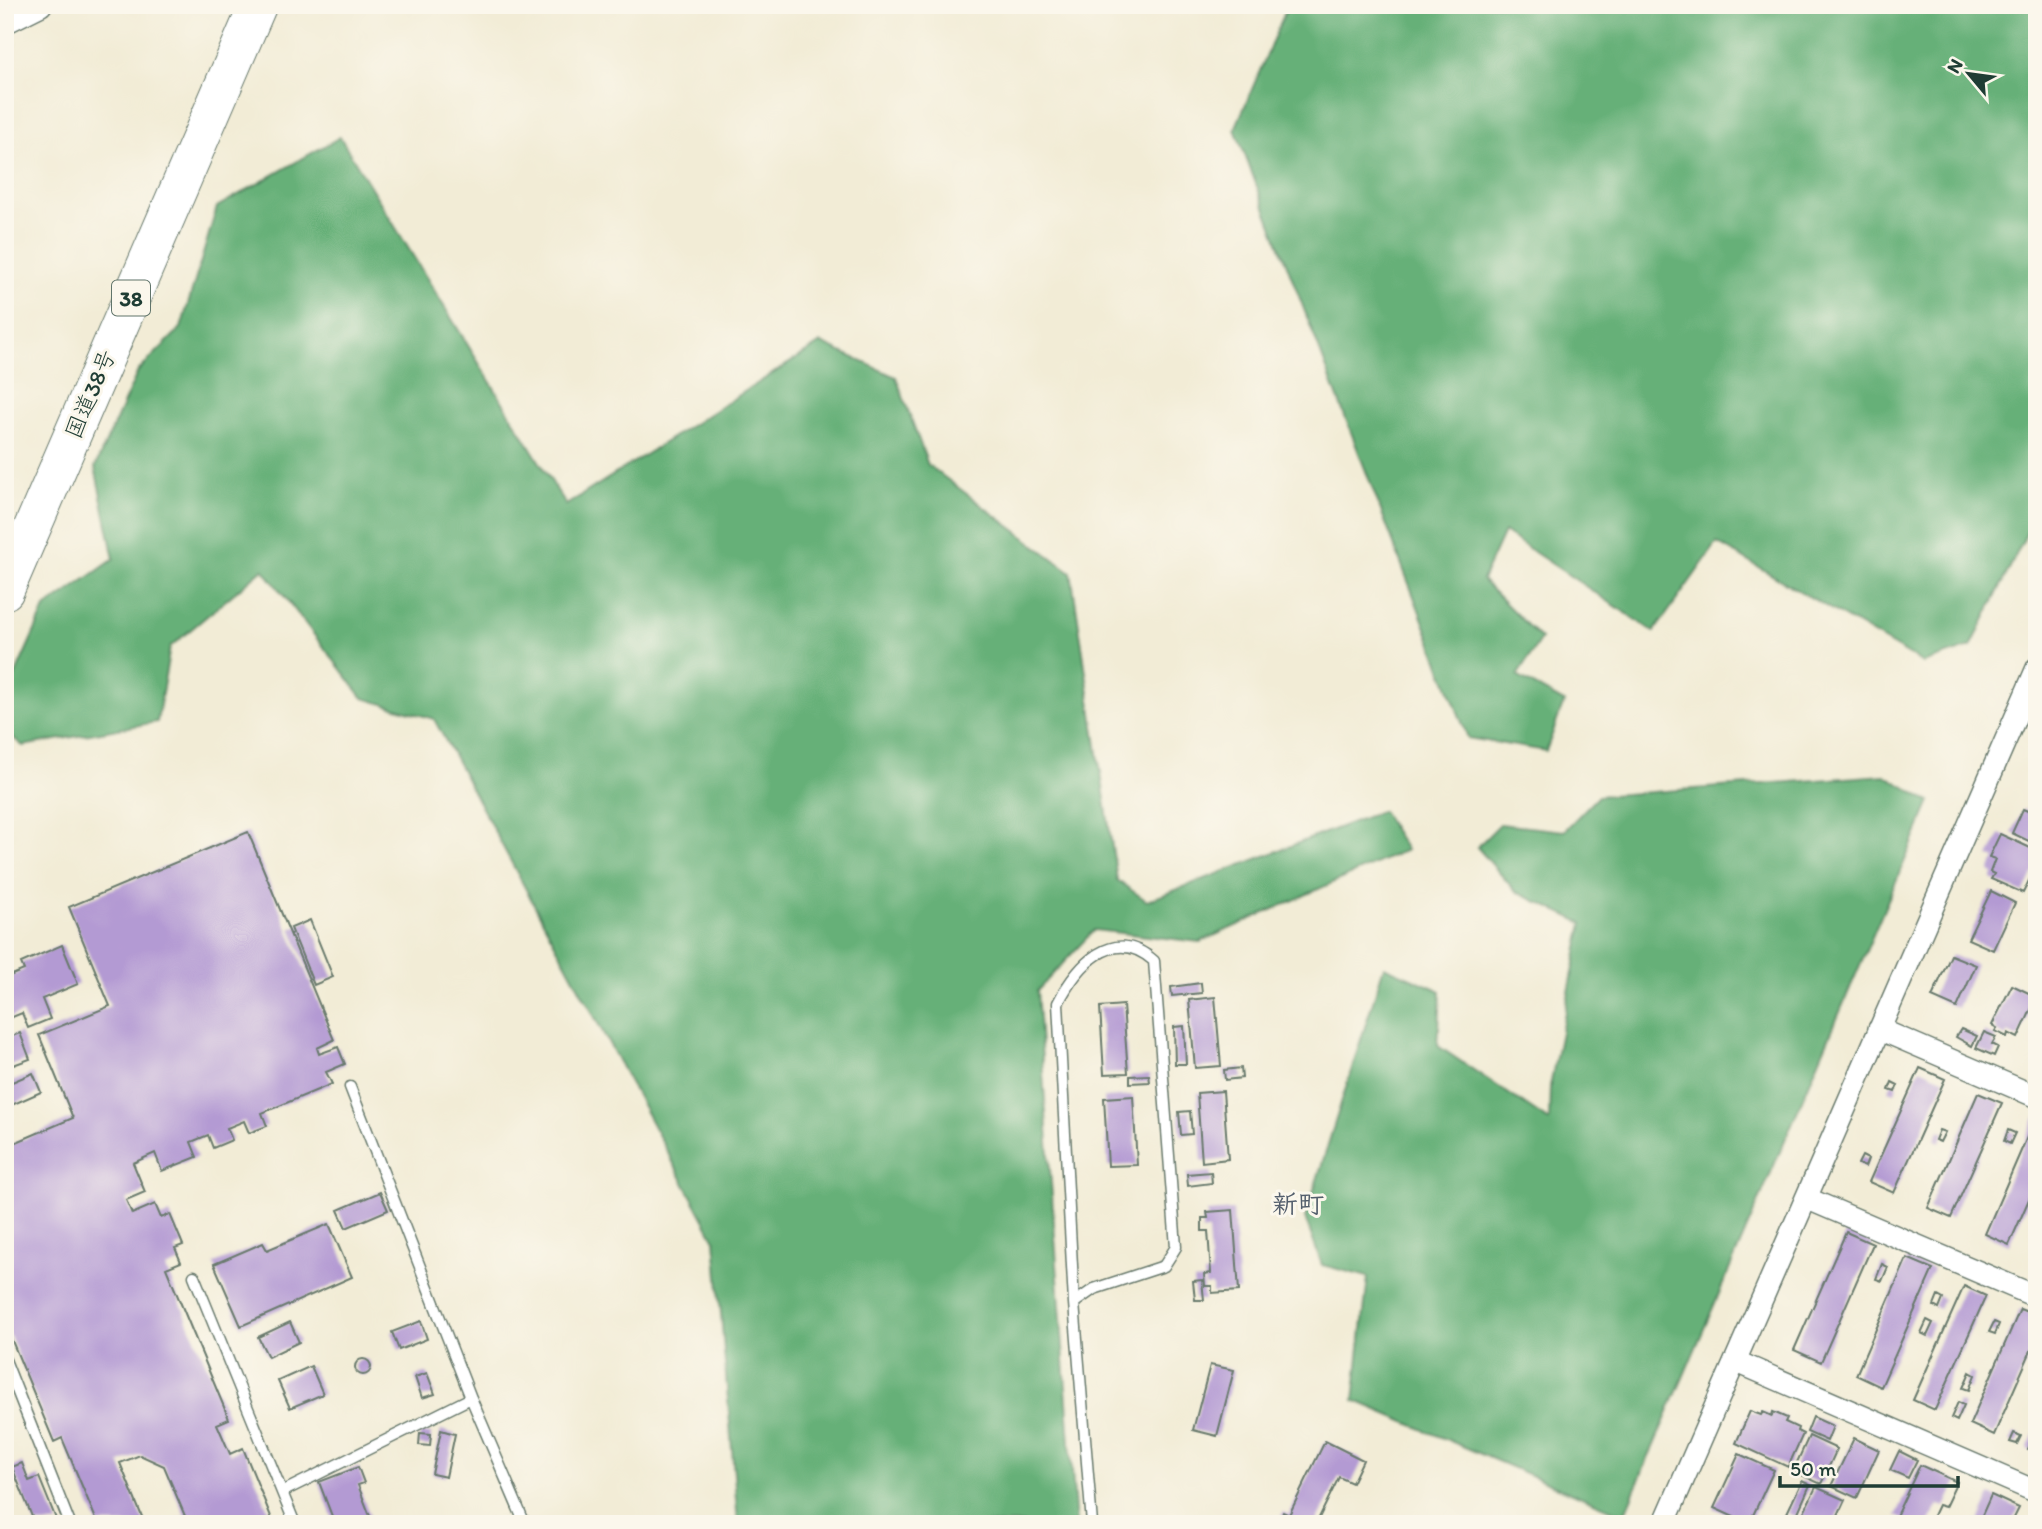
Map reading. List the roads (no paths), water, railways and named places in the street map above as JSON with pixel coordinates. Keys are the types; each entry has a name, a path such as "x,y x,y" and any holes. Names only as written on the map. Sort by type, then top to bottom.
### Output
{"highway":[{"name":"国道38号","path":"5,591 258,5"}],"street":[{"path":"5,23 41,5"},
{"path":"1664,1524 1879,1029 2031,695 2037,668"},
{"path":"1879,1029 2037,1097"},
{"path":"1806,1198 2037,1297"},
{"path":"1735,1361 2037,1492"}],"lane":[{"path":"1073,1303 1094,1289 1164,1266 1177,1247 1154,961 1143,951 1127,946 1094,954 1072,976 1058,1003 1073,1303 1092,1524"},
{"path":"350,1087 471,1398 525,1524"},
{"path":"194,1276 295,1524"},
{"path":"5,1360 71,1524"},
{"path":"282,1492 471,1398"}],"district":[{"name":"新町","path":"1298,1204"}]}
